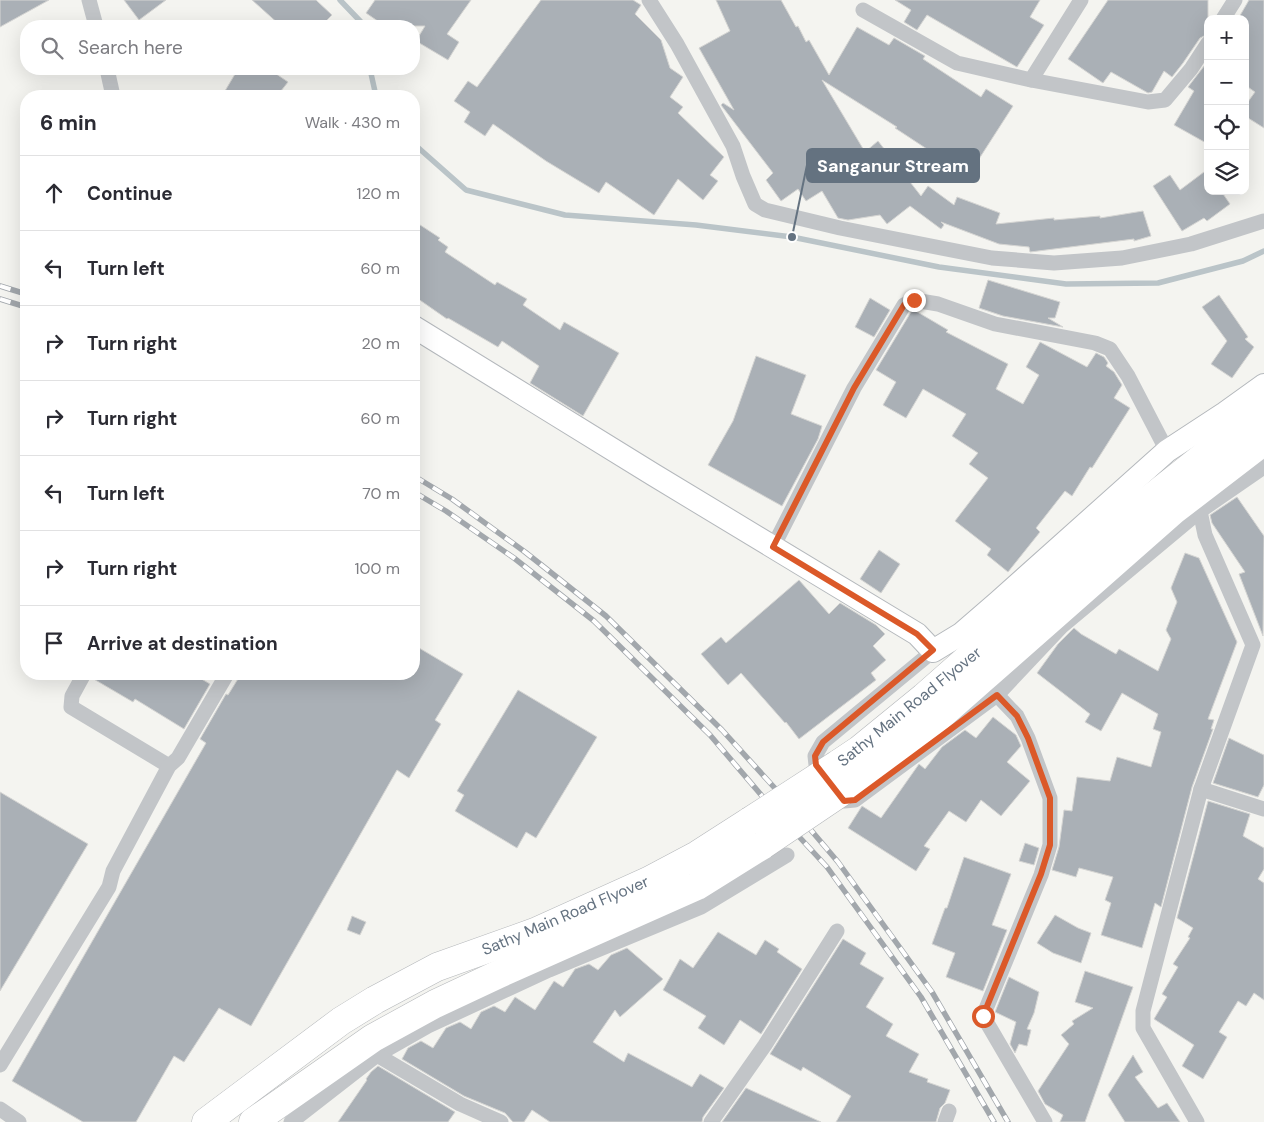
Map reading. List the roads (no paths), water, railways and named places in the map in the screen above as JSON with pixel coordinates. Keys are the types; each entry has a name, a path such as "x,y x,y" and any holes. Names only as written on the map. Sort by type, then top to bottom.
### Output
{"highway":[{"name":"Sathy Main Road Flyover","path":"206,1122 342,1021 375,1000 437,967 535,932 648,881 697,855 859,750 924,697 1136,510 1214,448 1262,395"},
{"name":"Sathy Main Road Flyover","path":"253,1122 373,1038 435,1004 697,886 764,845 852,785 922,732 1173,511 1264,441"}],"street":[{"path":"89,0 94,20"},
{"path":"649,0 677,44 733,146 755,204 765,210 840,228 992,258 1054,263 1122,258 1191,244 1264,221"},
{"path":"1031,80 1081,0"},
{"path":"1226,15 1235,0"},
{"path":"863,10 957,63 1031,80 1148,102 1165,100 1191,69 1204,49"},
{"path":"108,75 111,90"},
{"path":"773,547 854,388 904,305 914,300 938,304 994,324 1095,343 1110,349 1132,384 1167,451"},
{"path":"420,331 917,634 933,650"},
{"path":"1262,395 1225,414 1167,451 991,609 961,634 933,650 823,742 815,756 816,765 844,801 855,800 997,695 1061,627 1200,511 1264,467"},
{"path":"1197,1122 1143,1028 1144,1011 1200,789 1260,644 1205,535 1200,511"},
{"path":"81,680 72,696 71,707 169,766"},
{"path":"0,1065 110,887 113,871 169,766 178,758 224,680"},
{"path":"997,695 1017,716 1028,738 1050,798 1050,845 1041,874 983,1016 1045,1122"},
{"path":"1200,789 1264,809"},
{"path":"291,1122 377,1055 428,1026 549,970 701,907 787,855"},
{"path":"711,1122 765,1045 837,931"},
{"path":"377,1055 460,1104 501,1122"},
{"path":"0,1109 19,1122"}],"waterway":[{"path":"340,0 359,20"},
{"path":"371,75 375,90"},
{"path":"420,149 466,190 565,215 696,225 792,237 939,267 1066,284 1158,283 1243,261 1264,251"}],"railway":[{"path":"0,286 20,292"},
{"path":"0,299 20,305"},
{"path":"420,480 452,499 525,552 606,616 722,730 782,796 838,862 932,992 1008,1122"},
{"path":"420,496 446,511 514,558 594,621 710,735 768,803 827,867 921,997 994,1122"}],"place":[{"name":"Sanganur Stream","path":"792,237"}]}
